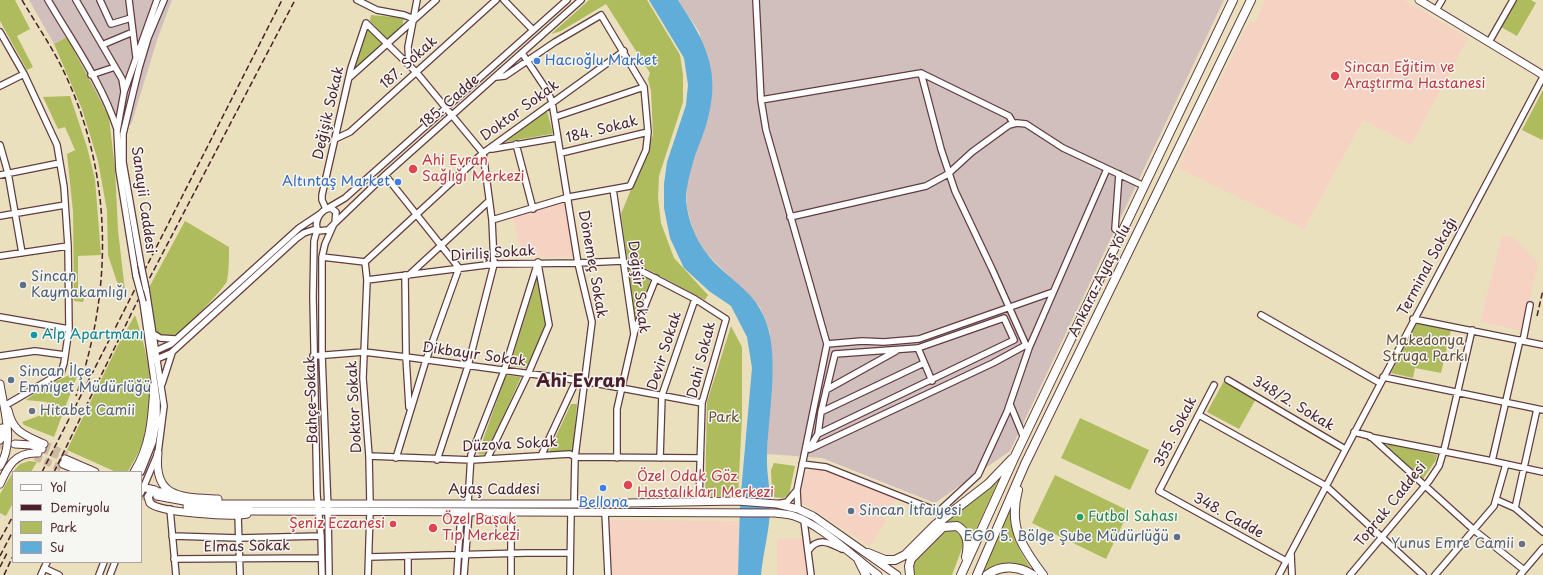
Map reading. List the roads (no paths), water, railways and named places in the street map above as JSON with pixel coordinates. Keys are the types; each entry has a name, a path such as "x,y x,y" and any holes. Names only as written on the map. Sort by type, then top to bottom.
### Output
{"highway":[{"name":"Ankara-Ayaş Yolu","path":"961,575 1016,454 1233,0"},
{"name":"Ankara-Ayaş Yolu","path":"977,575 1025,464 1251,0"},
{"path":"868,553 885,560 895,560 905,554 947,516 988,484 1016,454"},
{"path":"1025,464 1014,505 1015,520 1021,544 1043,575"},
{"path":"910,575 909,566 916,553 939,530 943,527 951,526 962,529 967,537 968,550 961,575"},
{"path":"859,561 866,575"},
{"path":"987,575 1003,567 1014,567 1025,570 1033,575"}],"main road":[{"path":"1419,0 1543,76"},
{"path":"134,471 150,432 158,386"},
{"path":"0,387 3,405 3,432 0,440"},
{"path":"0,387 7,429 6,456 0,466"},
{"path":"3,405 18,431 40,451"},
{"path":"0,443 4,448 6,456"},
{"path":"15,444 31,445 40,451"},
{"path":"0,484 6,470 14,459 40,451"},
{"path":"158,453 158,473 164,486 170,493"},
{"path":"64,462 91,471"},
{"path":"64,462 69,471"},
{"path":"64,462 80,471"},
{"path":"142,489 170,509 202,514 238,515 246,514 252,507"},
{"path":"142,501 170,493 196,498 243,501 252,507"},
{"path":"156,498 206,509 252,507"},
{"name":"Ayaş Caddesi","path":"252,507 328,507 370,503 574,504 737,500 777,504 798,509 813,516 868,553 897,575"},
{"name":"Ayaş Caddesi","path":"328,507 370,511 776,513 794,516 804,521 846,550 878,575"}],"street":[{"path":"48,0 111,112 117,131"},
{"path":"76,0 122,79 124,92"},
{"path":"100,0 111,24 131,18"},
{"path":"129,0 136,59"},
{"name":"Sanayii Caddesi","path":"153,352 136,276 119,170 117,131 124,92 157,0"},
{"name":"Sanayii Caddesi","path":"153,352 146,290 123,162 123,134 148,38 164,0"},
{"path":"357,0 377,10 404,15 414,19"},
{"path":"409,65 408,47 418,0"},
{"path":"348,79 436,0"},
{"name":"187. Sokak","path":"335,139 350,132 496,0"},
{"path":"504,0 533,30"},
{"name":"185. Cadde","path":"327,209 345,198 567,0"},
{"name":"185. Cadde","path":"334,224 385,175 496,78 581,0"},
{"path":"756,0 761,100 766,130 827,344 807,450 802,464 797,490 798,509"},
{"path":"1436,10 1442,0"},
{"path":"1489,42 1513,0"},
{"path":"492,220 569,197 630,186 646,150 648,132 644,87 624,51 601,15 527,60 505,76 496,78"},
{"name":"Değişik Sokak","path":"327,209 322,200 322,195 348,79 366,23 388,44"},
{"path":"0,32 24,74 57,145 65,205 68,246 69,329 61,373 3,405"},
{"path":"102,45 132,32"},
{"path":"388,44 417,73 483,153 492,220 494,264 468,366 437,460"},
{"name":"Doktor Sokak","path":"370,503 369,456 363,378 367,280 365,262 483,153 624,51"},
{"name":"Dönemeç Sokak","path":"522,53 548,92 552,102 555,117 556,138 561,153 569,197 578,263 592,322 583,382 575,457 574,504"},
{"path":"91,75 115,67"},
{"path":"761,100 921,73 1008,116 1013,123"},
{"path":"921,73 948,174 1027,347"},
{"path":"0,86 24,74"},
{"name":"Terminal Sokağı","path":"1279,575 1413,319 1543,76"},
{"path":"555,117 644,87"},
{"path":"790,217 918,189 948,174 972,152 1013,123 1026,124 1063,148 1144,186"},
{"name":"184. Sokak","path":"561,153 648,132"},
{"path":"483,153 498,147 556,138"},
{"path":"516,144 533,209"},
{"path":"0,145 8,173 16,212 22,253"},
{"path":"0,175 60,163"},
{"path":"938,512 978,475 1010,403 1027,347 1107,169"},
{"path":"1119,174 1115,229 1122,233"},
{"path":"385,175 459,268 409,411 396,458"},
{"name":"Değişir Sokak","path":"613,189 622,261 634,334 617,409 617,458"},
{"path":"409,411 406,357 407,275 441,246 489,201"},
{"path":"0,216 16,212 65,205"},
{"path":"142,489 158,453 163,420 154,360 153,352 165,347 176,339 299,228 327,209 333,209 336,212 334,224 325,231 317,229 304,233 297,238 172,352 154,360"},
{"path":"317,229 316,222 320,214"},
{"name":"Bahçe Sokak","path":"329,575 322,355 322,257 325,244 334,224"},
{"name":"Bahçe Sokak","path":"317,229 314,241 312,297 318,507 321,536 322,575"},
{"path":"0,256 68,246"},
{"path":"322,257 365,262"},
{"name":"Diriliş Sokak","path":"367,280 494,264 622,261"},
{"name":"Dahi Sokak","path":"622,261 695,299 726,319 702,403 699,501"},
{"path":"468,503 472,460 471,456 504,371 538,262"},
{"path":"487,459 528,374 549,325 538,262"},
{"path":"634,334 656,278"},
{"path":"827,344 919,339 1053,292"},
{"name":"Devir Sokak","path":"660,458 662,395 695,299"},
{"path":"1492,461 1505,402 1530,305"},
{"path":"1261,315 1380,383"},
{"path":"0,317 69,329"},
{"path":"807,450 818,434 821,412 835,354 918,348 1004,318 1014,340 1027,347"},
{"path":"1413,319 1543,345"},
{"name":"Toprak Caddesi","path":"1350,575 1437,469 1444,452 1472,330"},
{"path":"152,333 160,338 176,339"},
{"path":"818,434 932,381 1014,340"},
{"path":"807,450 1027,347"},
{"path":"918,348 932,381"},
{"path":"826,390 898,350"},
{"path":"0,356 35,351 65,355"},
{"path":"141,471 153,442 155,432 158,386 172,352"},
{"name":"Dikbayır Sokak","path":"314,356 364,352 406,357 622,388 702,403"},
{"path":"821,412 924,363"},
{"path":"1383,377 1540,409 1523,467 1515,508"},
{"name":"348/2. Sokak","path":"1228,380 1345,449"},
{"path":"542,454 576,381"},
{"name":"355. Sokak","path":"1159,491 1214,385"},
{"path":"1010,403 1024,438"},
{"path":"1199,416 1326,486 1423,575"},
{"path":"1354,432 1543,472"},
{"path":"1370,436 1522,573 1543,548"},
{"name":"Düzova Sokak","path":"369,456 437,460 472,460 542,454 570,454 575,457 700,458"},
{"path":"802,464 826,467 947,516"},
{"path":"1435,575 1474,530 1497,500 1506,464"},
{"path":"777,504 787,502 793,497 797,490"},
{"name":"348. Cadde","path":"1159,491 1286,562"},
{"path":"1497,500 1515,508 1543,532"},
{"path":"170,509 176,575"},
{"path":"368,575 370,511"},
{"path":"464,575 465,512"},
{"path":"457,575 458,556 465,512"},
{"path":"511,512 511,575"},
{"path":"570,575 571,512"},
{"path":"605,512 608,575"},
{"path":"238,515 240,575"},
{"path":"804,521 811,575"},
{"path":"172,536 239,538 321,536"},
{"path":"808,551 812,545 820,541 846,550"},
{"path":"1291,552 1291,575"},
{"path":"369,557 570,553"},
{"path":"408,557 408,575"},
{"name":"Elmas Sokak","path":"174,559 239,560 321,558"},
{"path":"41,575 46,563"},
{"path":"99,575 104,563"},
{"path":"110,575 115,563"},
{"path":"44,568 59,575"}],"water":[{"path":"649,0 678,0 702,42 708,56 711,70 712,101 704,133 689,175 686,195 691,225 703,249 721,269 756,302 764,317 769,332 773,366 767,455 770,507 769,524 761,575 738,575 740,504 752,368 747,337 731,306 709,291 684,268 670,238 664,208 664,184 667,162 686,105 688,85 684,58"}],"tunnel":[{"path":"0,446 15,444"},
{"path":"44,444 67,455"},
{"path":"42,449 59,456"},
{"path":"35,457 61,468"},
{"path":"142,496 157,501"}],"railway":[{"path":"22,0 60,64 81,113 92,152 99,193 102,234 101,274 97,315 88,356 76,396"},
{"path":"43,471 282,0"},
{"path":"54,471 135,306 295,0"},
{"path":"1537,316 1543,290"},
{"path":"0,540 12,518"},
{"path":"0,556 12,533"},
{"path":"0,567 7,553"},
{"path":"4,575 12,558"}],"place":[{"name":"Hacıoğlu Market","path":"537,61"},
{"name":"Sincan Eğitim ve Araştırma Hastanesi","path":"1335,76"},
{"name":"Ahi Evran Sağlığı Merkezi","path":"413,169"},
{"name":"Altıntaş Market","path":"398,182"},
{"name":"Sincan Kaymakamlığı","path":"23,285"},
{"name":"Alp Apartmanı","path":"34,335"},
{"name":"Sincan İlçe Emniyet Müdürlüğü","path":"11,380"},
{"name":"Hitabet Camii","path":"32,411"},
{"name":"Özel Odak Göz Hastalıkları Merkezi","path":"628,485"},
{"name":"Bellona","path":"603,488"},
{"name":"Sincan İtfaiyesi","path":"851,511"},
{"name":"Futbol Sahası","path":"1080,517"},
{"name":"Şeniz Eczanesi","path":"393,524"},
{"name":"Özel Başak Tıp Merkezi","path":"433,528"},
{"name":"EGO 5. Bölge Şube Müdürlüğü","path":"1177,537"},
{"name":"Yunus Emre Camii","path":"1522,544"}],"district":[{"name":"Ahi Evran","path":"581,382"}],"park label":[{"name":"Makedonya Struga Parkı","path":"1425,350"},
{"name":"Park","path":"724,418"}]}
